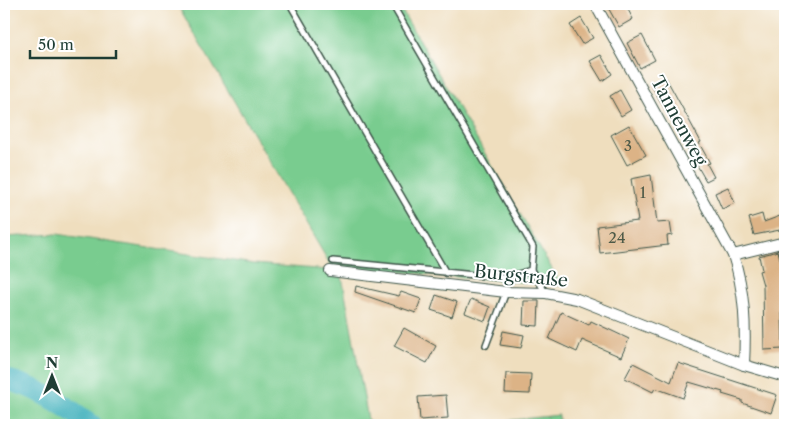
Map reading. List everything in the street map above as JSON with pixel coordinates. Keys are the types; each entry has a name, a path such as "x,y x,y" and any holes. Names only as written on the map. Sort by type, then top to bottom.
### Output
{"street":[{"name":"Tannenweg","path":"595,4 733,255 743,292 746,320 744,365"},
{"path":"733,255 785,242"},
{"name":"Burgstraße","path":"331,266 506,292 546,293 577,299 744,365 785,377"}],"lane":[{"path":"290,4 446,273"},
{"path":"392,4 533,248 531,270 546,293"},
{"path":"331,266 505,278 531,270"},
{"path":"486,345 506,292"}],"green space":[{"path":"177,4 398,4 562,286 331,266"},
{"path":"57,234 254,264 341,271 369,425 4,425 4,237"},
{"path":"559,415 559,425 467,425"}],"building":[{"path":"606,4 625,4 633,19 619,27"},
{"path":"581,18 593,38 582,44 570,25"},
{"path":"642,35 655,60 640,68 627,43"},
{"path":"601,55 612,74 602,81 590,61"},
{"path":"666,78 701,142 699,143 710,163 707,164 714,177 706,181 652,86"},
{"path":"620,90 631,110 621,116 610,96"},
{"path":"629,125 646,155 627,165 611,135"},
{"path":"651,175 657,223 670,222 672,235 667,236 668,245 600,253 597,226 638,221 631,179"},
{"path":"728,187 735,203 722,209 715,193"},
{"path":"762,214 764,222 780,216 785,229 754,235 749,218"},
{"path":"778,251 785,279 781,280 783,349 764,350 763,285 759,271 762,270 759,256"},
{"path":"356,286 399,296 401,292 421,299 416,313 355,292"},
{"path":"436,295 457,302 452,317 431,310"},
{"path":"471,299 490,307 485,321 465,313"},
{"path":"524,301 539,301 538,326 523,325"},
{"path":"561,312 589,325 591,321 629,339 621,357 582,340 577,352 549,339"},
{"path":"404,328 436,346 427,363 394,346"},
{"path":"503,331 524,335 521,348 500,345"},
{"path":"633,363 671,382 678,363 777,395 771,413 742,403 742,400 722,394 723,392 689,382 683,398 655,388 653,392 625,378"},
{"path":"506,373 531,374 530,394 505,393"},
{"path":"446,395 448,418 420,420 418,397"}],"waterway":[{"path":"4,379 39,392 92,425"}]}
